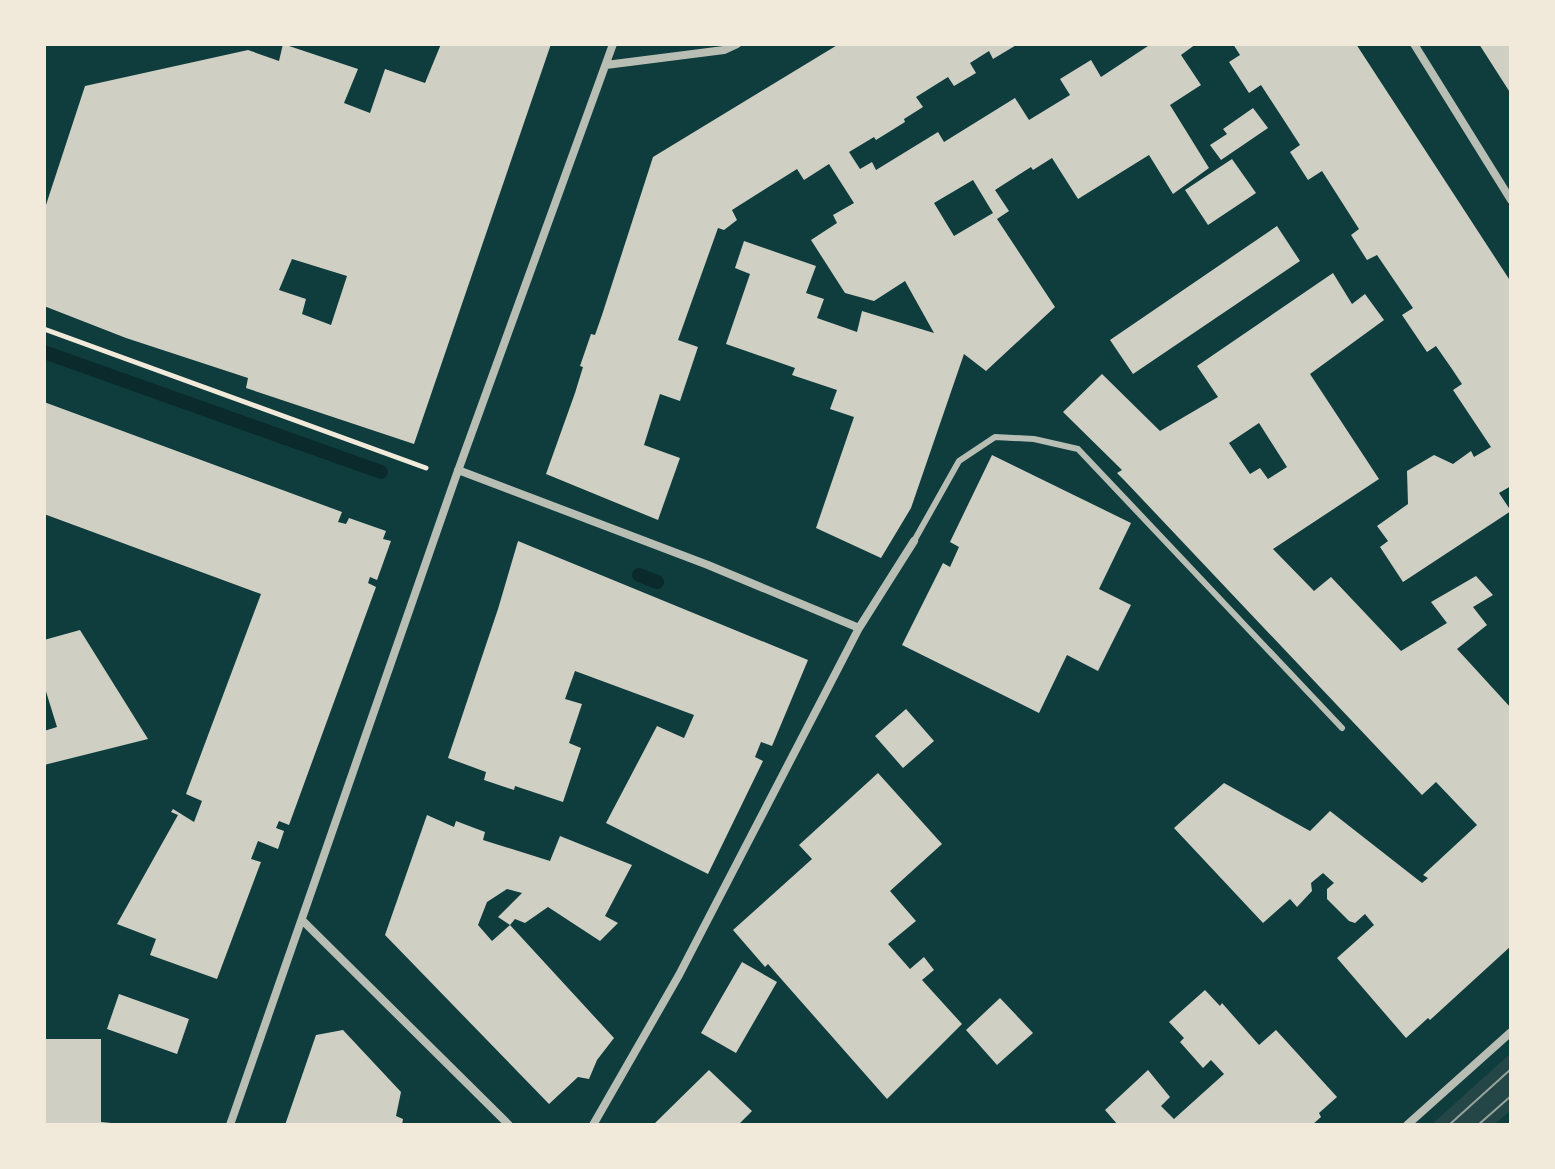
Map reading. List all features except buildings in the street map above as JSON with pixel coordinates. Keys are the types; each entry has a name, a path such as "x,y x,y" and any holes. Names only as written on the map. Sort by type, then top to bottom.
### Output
{"street":[{"path":"230,1125 457,474 613,44"},
{"path":"606,65 724,50 737,44"},
{"path":"1414,44 1511,200"},
{"path":"457,474 708,565 859,628"},
{"path":"593,1125 679,975 859,628 914,541"},
{"path":"302,920 509,1125"},
{"path":"1407,1125 1511,1032"}],"lane":[{"path":"914,541 959,461 995,437 1034,439 1078,449 1342,728"}],"path":[{"path":"44,329 457,474"}],"shaded area":[{"path":"1511,1053 1511,1110 1494,1125 1431,1125"}],"waterway":[{"path":"44,352 381,472"},
{"path":"639,575 657,582"}],"tram line":[{"path":"1449,1125 1511,1069"},
{"path":"1478,1125 1511,1096"}]}
